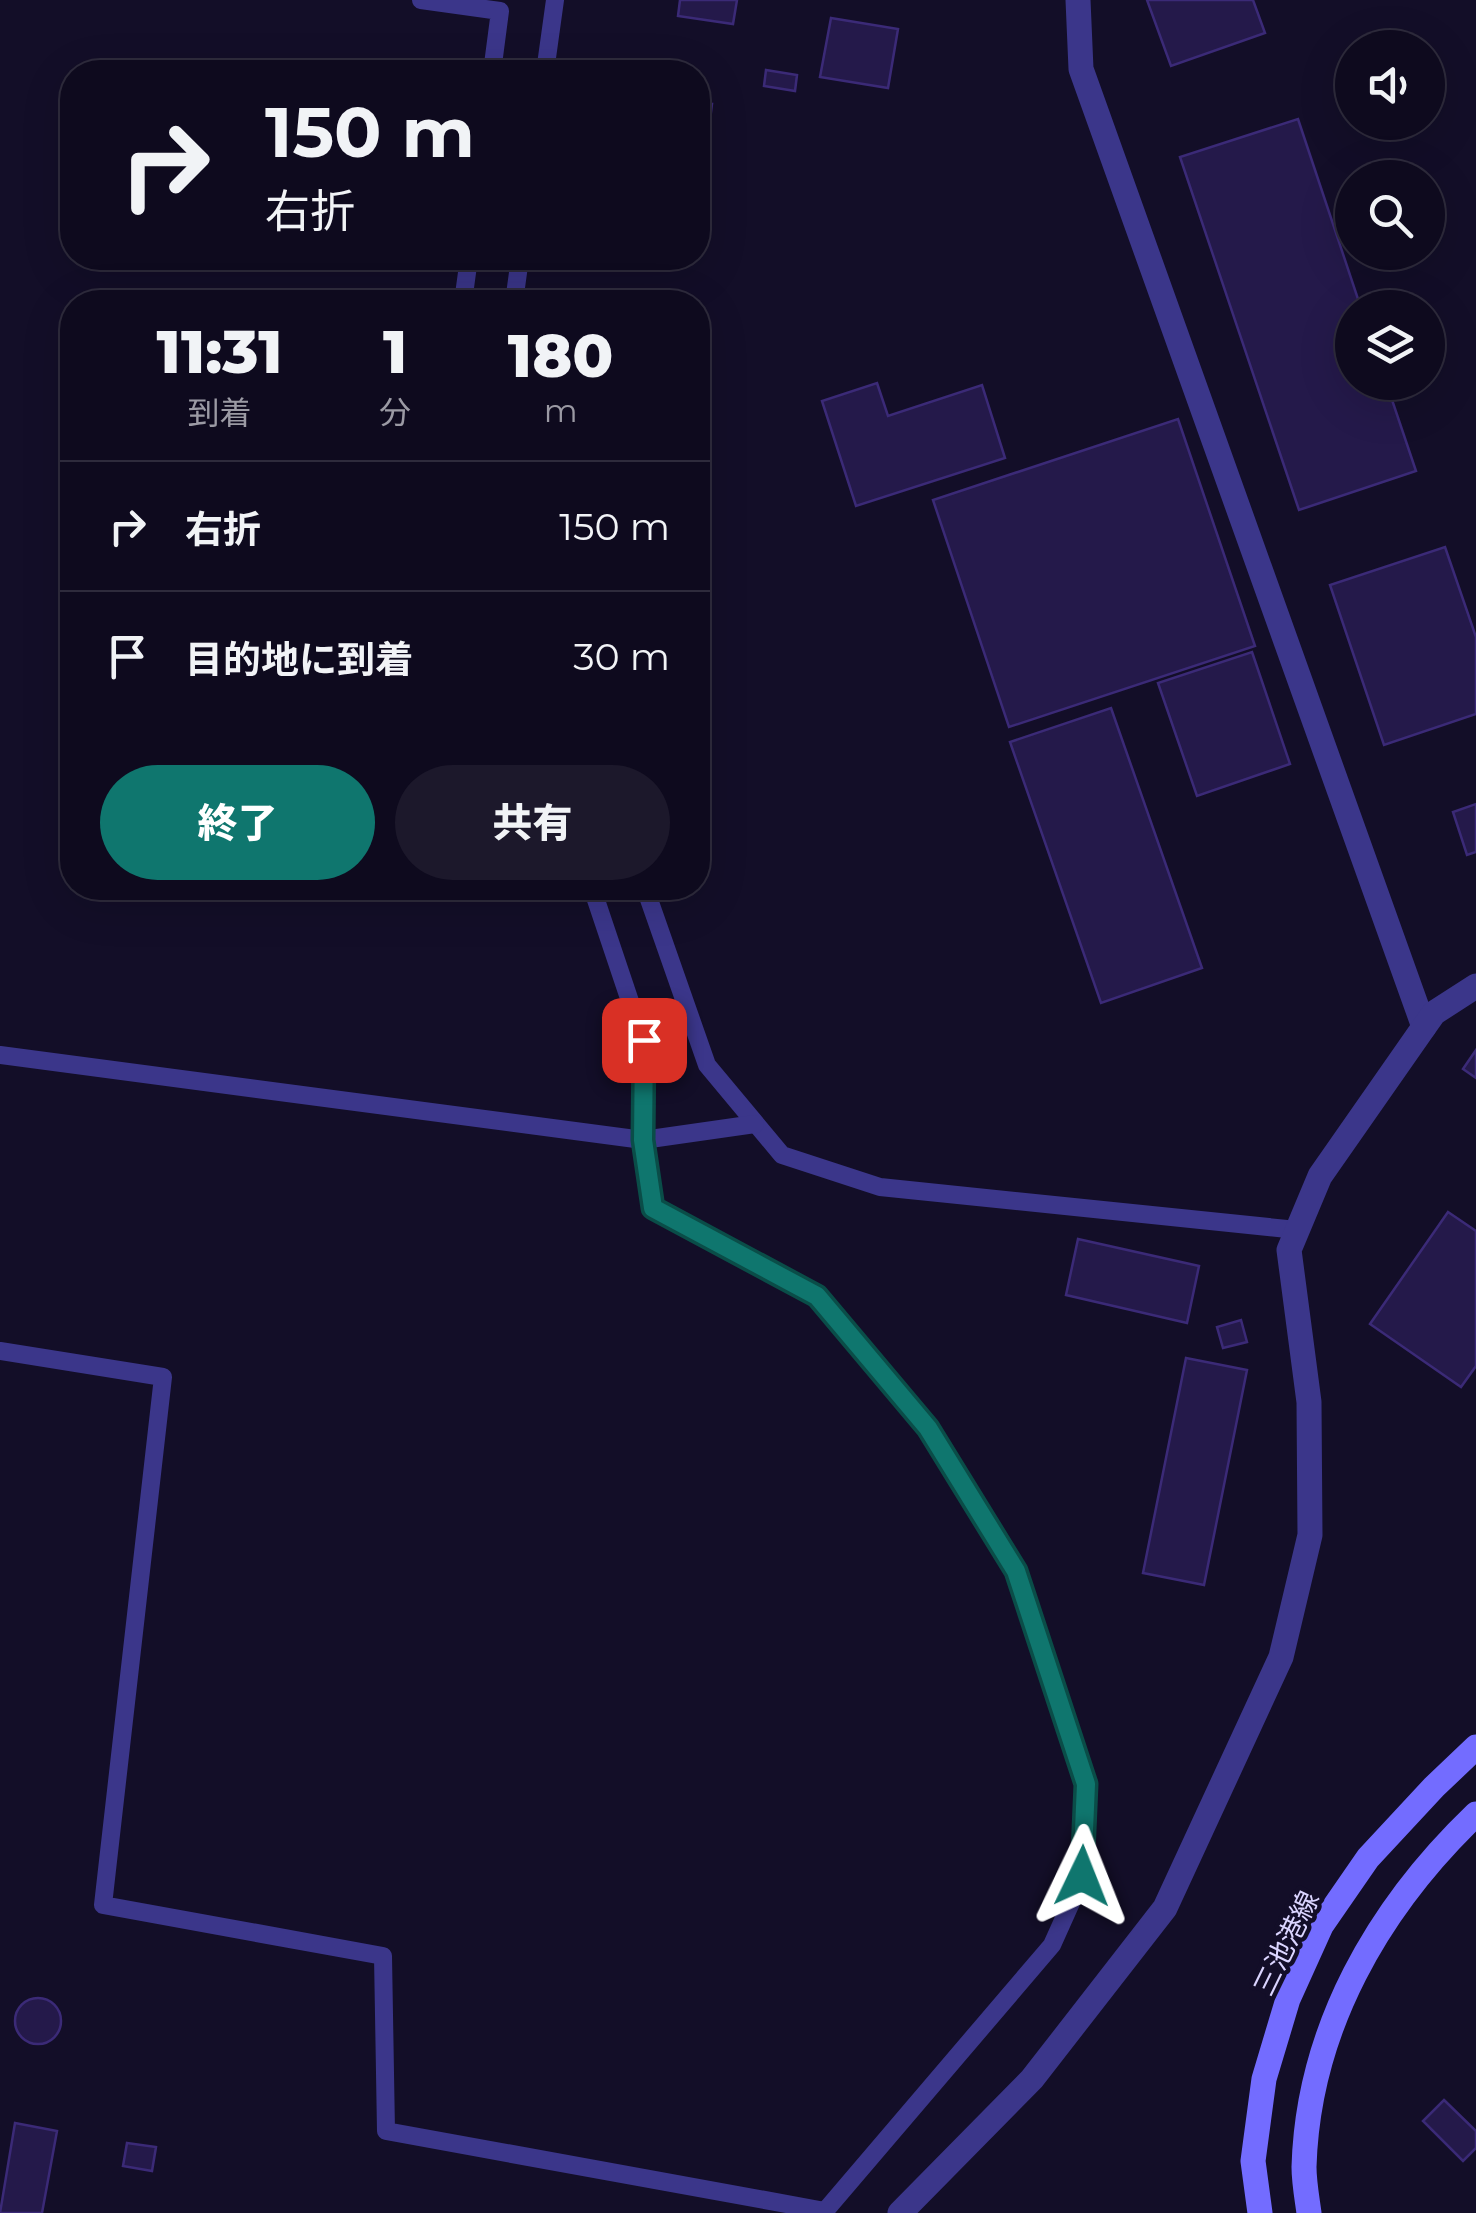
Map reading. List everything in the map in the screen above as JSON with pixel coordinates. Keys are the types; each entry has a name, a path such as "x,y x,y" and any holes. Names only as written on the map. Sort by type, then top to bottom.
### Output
{"main road":[{"name":"三池港線","path":"1260,2213 1253,2161 1264,2079 1301,1970 1322,1926 1368,1858 1476,1747"},
{"path":"1309,2213 1304,2170 1310,2098 1333,2020 1364,1954 1410,1886 1476,1814"}],"street":[{"path":"1078,0 1081,68 1424,1026"},
{"path":"900,2213 1032,2079 1165,1908 1281,1657 1310,1535 1309,1402 1288,1250 1320,1176 1424,1026 1434,1013 1476,986"}],"lane":[{"path":"421,0 500,11 494,60"},
{"path":"547,60 555,0"},
{"path":"0,1350 163,1378 102,1906 384,1956 386,2131 825,2212 1052,1946 1082,1876 1086,1784 1016,1571 928,1428 817,1296 653,1208 643,1140 644,1040 596,900"},
{"path":"649,900 707,1065 782,1155 880,1187 1297,1230"},
{"path":"0,1055 643,1140 756,1124"}],"building":[{"path":"680,0 737,0 733,24 678,16"},
{"path":"1147,0 1253,0 1265,33 1171,66"},
{"path":"831,18 898,29 888,88 820,77"},
{"path":"766,70 797,75 795,91 764,86"},
{"path":"1298,119 1335,230 1335,270 1348,270 1355,290 1335,290 1335,400 1392,400 1416,471 1299,510 1180,157"},
{"path":"877,383 888,416 982,385 1005,458 856,506 822,401"},
{"path":"1178,419 1255,646 1009,727 933,500"},
{"path":"1445,547 1476,637 1476,714 1384,745 1330,585"},
{"path":"1252,652 1290,764 1197,796 1158,683"},
{"path":"1111,708 1202,968 1101,1003 1010,742"},
{"path":"1476,804 1476,852 1467,855 1453,812"},
{"path":"1476,1050 1476,1078 1463,1069"},
{"path":"1448,1212 1476,1231 1476,1366 1461,1387 1370,1324"},
{"path":"1078,1239 1199,1266 1187,1323 1066,1295"},
{"path":"1241,1320 1247,1342 1223,1348 1217,1327"},
{"path":"1186,1358 1247,1370 1204,1585 1143,1573"},
{"path":"38,1998 54,2005 61,2021 54,2037 38,2044 22,2037 15,2021 22,2005"},
{"path":"1444,2100 1476,2131 1476,2148 1463,2161 1423,2121"},
{"path":"15,2123 57,2131 42,2213 0,2213"},
{"path":"127,2143 156,2147 152,2171 123,2166"}],"route":[{"path":"644,1040 643,1140 653,1208 817,1296 928,1428 1016,1571 1086,1784 1082,1876"}]}
